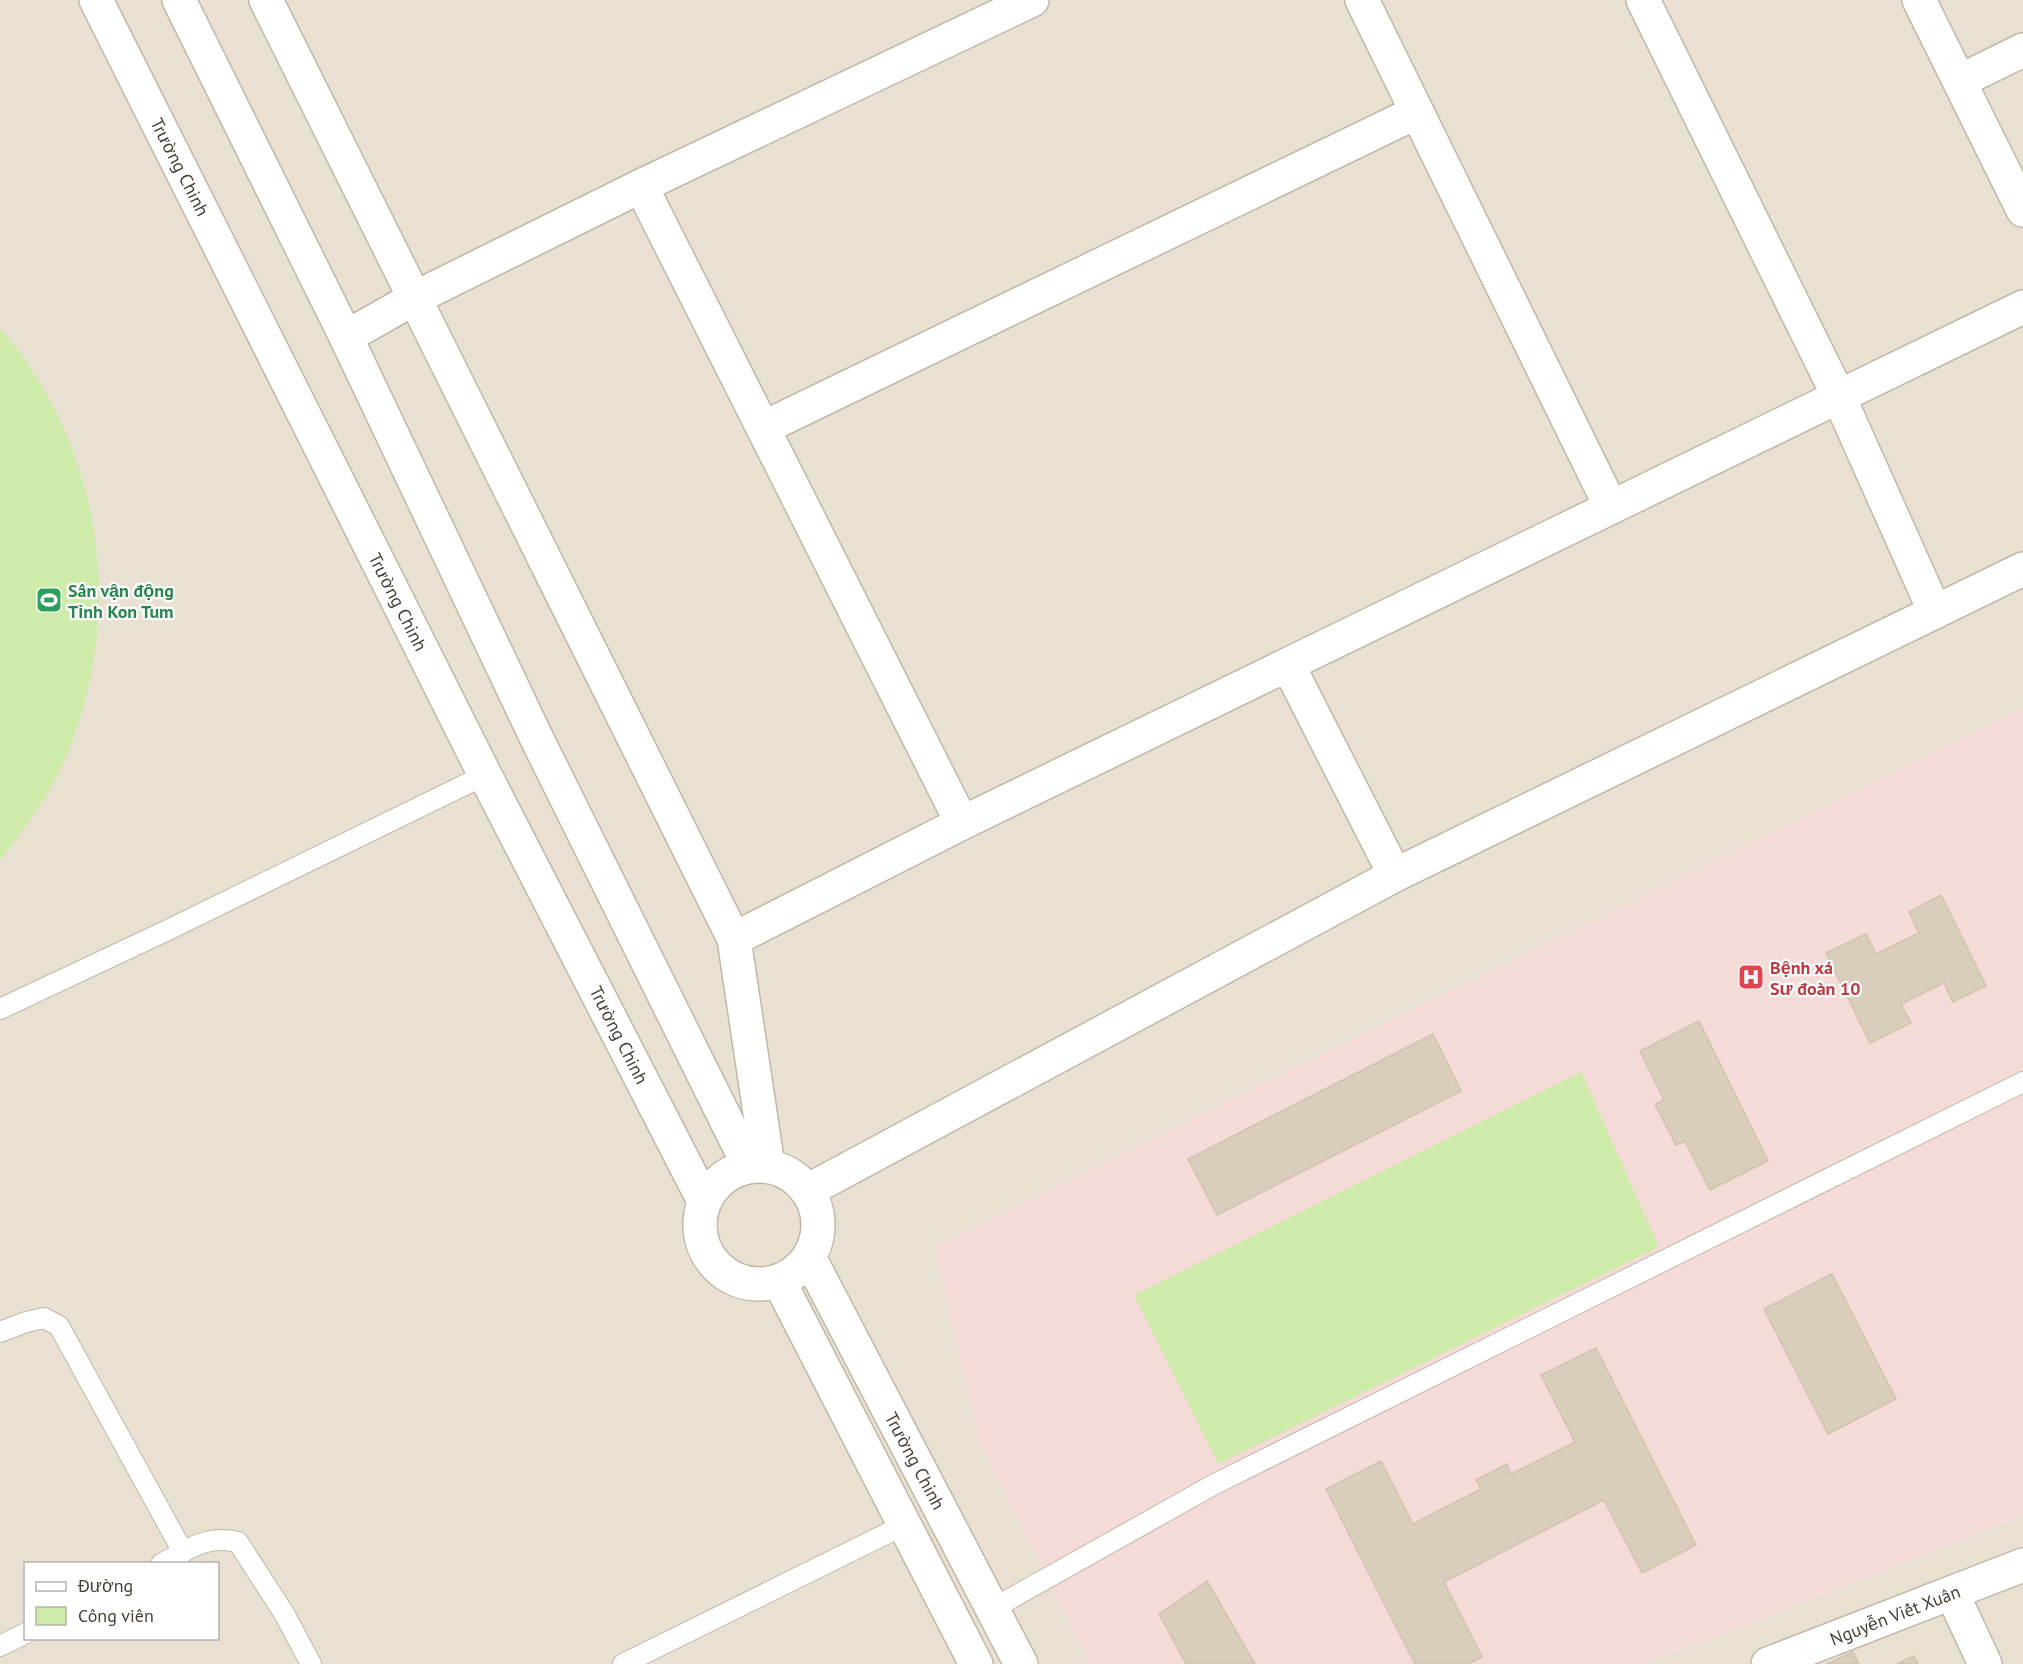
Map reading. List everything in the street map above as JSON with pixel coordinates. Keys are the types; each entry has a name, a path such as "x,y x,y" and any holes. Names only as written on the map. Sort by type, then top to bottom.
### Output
{"street":[{"name":"Trường Chinh","path":"96,0 485,775 704,1201"},
{"path":"179,0 346,337 537,739 758,1166"},
{"path":"267,0 734,939 758,1166"},
{"path":"346,337 415,298 641,186 1032,0"},
{"path":"1362,0 1611,507"},
{"path":"1643,0 1839,397 1935,612"},
{"path":"1919,0 2023,210"},
{"path":"1959,81 2023,50"},
{"path":"763,428 1417,112"},
{"path":"641,186 962,823"},
{"path":"734,939 962,823 2023,307"},
{"path":"807,1191 1395,874 2023,569"},
{"path":"1288,665 1395,874"},
{"path":"758,1166 787,1172 807,1191 813,1201 818,1219 817,1239 809,1257 796,1272 779,1281 760,1284 740,1282 723,1272 709,1258 701,1240 699,1220 704,1201 715,1185 730,1172 758,1166"},
{"name":"Trường Chinh","path":"809,1257 1021,1664"},
{"path":"779,1281 976,1664"},
{"name":"Nguyễn Viết Xuân","path":"1768,1664 2023,1566"},
{"path":"1952,1593 1985,1664"}],"lane":[{"path":"0,1009 170,929 485,775"},
{"path":"992,1609 1213,1485 2023,1082"},
{"path":"0,1332 44,1318 59,1326 183,1552"},
{"path":"623,1664 892,1531"},
{"path":"163,1562 205,1541 222,1538 237,1542 285,1615 311,1664"},
{"path":"0,1646 24,1634"}],"shaded area":[{"path":"0,0 2023,0 2023,1664 0,1664"},
{"name":"Bệnh xá Sư đoàn 10","path":"2023,708 2023,1516 1644,1664 1089,1664 980,1443 935,1246"}],"green space":[{"name":"Sân vận động Tỉnh Kon Tum","path":"0,329 25,359 39,381 58,416 75,456 87,498 95,540 99,583 98,626 92,668 82,711 68,752 38,808 0,860"},
{"path":"1581,1072 1659,1247 1218,1464 1134,1295"}],"building":[{"path":"1941,895 1986,986 1953,1002 1944,983 1901,1004 1911,1023 1870,1043 1826,953 1866,934 1876,954 1919,933 1909,912"},
{"path":"1699,1021 1768,1161 1710,1190 1685,1141 1676,1145 1655,1104 1664,1100 1640,1051"},
{"path":"1433,1034 1461,1091 1217,1215 1188,1159"},
{"path":"1832,1274 1896,1399 1828,1434 1764,1309"},
{"path":"1596,1348 1696,1545 1642,1573 1604,1500 1444,1582 1482,1657 1468,1664 1415,1664 1326,1489 1381,1461 1413,1524 1481,1489 1476,1480 1507,1464 1511,1474 1575,1442 1541,1375"},
{"path":"1207,1581 1255,1664 1186,1664 1159,1614"},
{"path":"1853,1652 1859,1664 1827,1664"},
{"path":"1914,1656 1918,1664 1897,1664"}],"place":[{"name":"Sân vận động Tỉnh Kon Tum","path":"49,600"},
{"name":"Bệnh xá Sư đoàn 10","path":"1751,977"}]}
